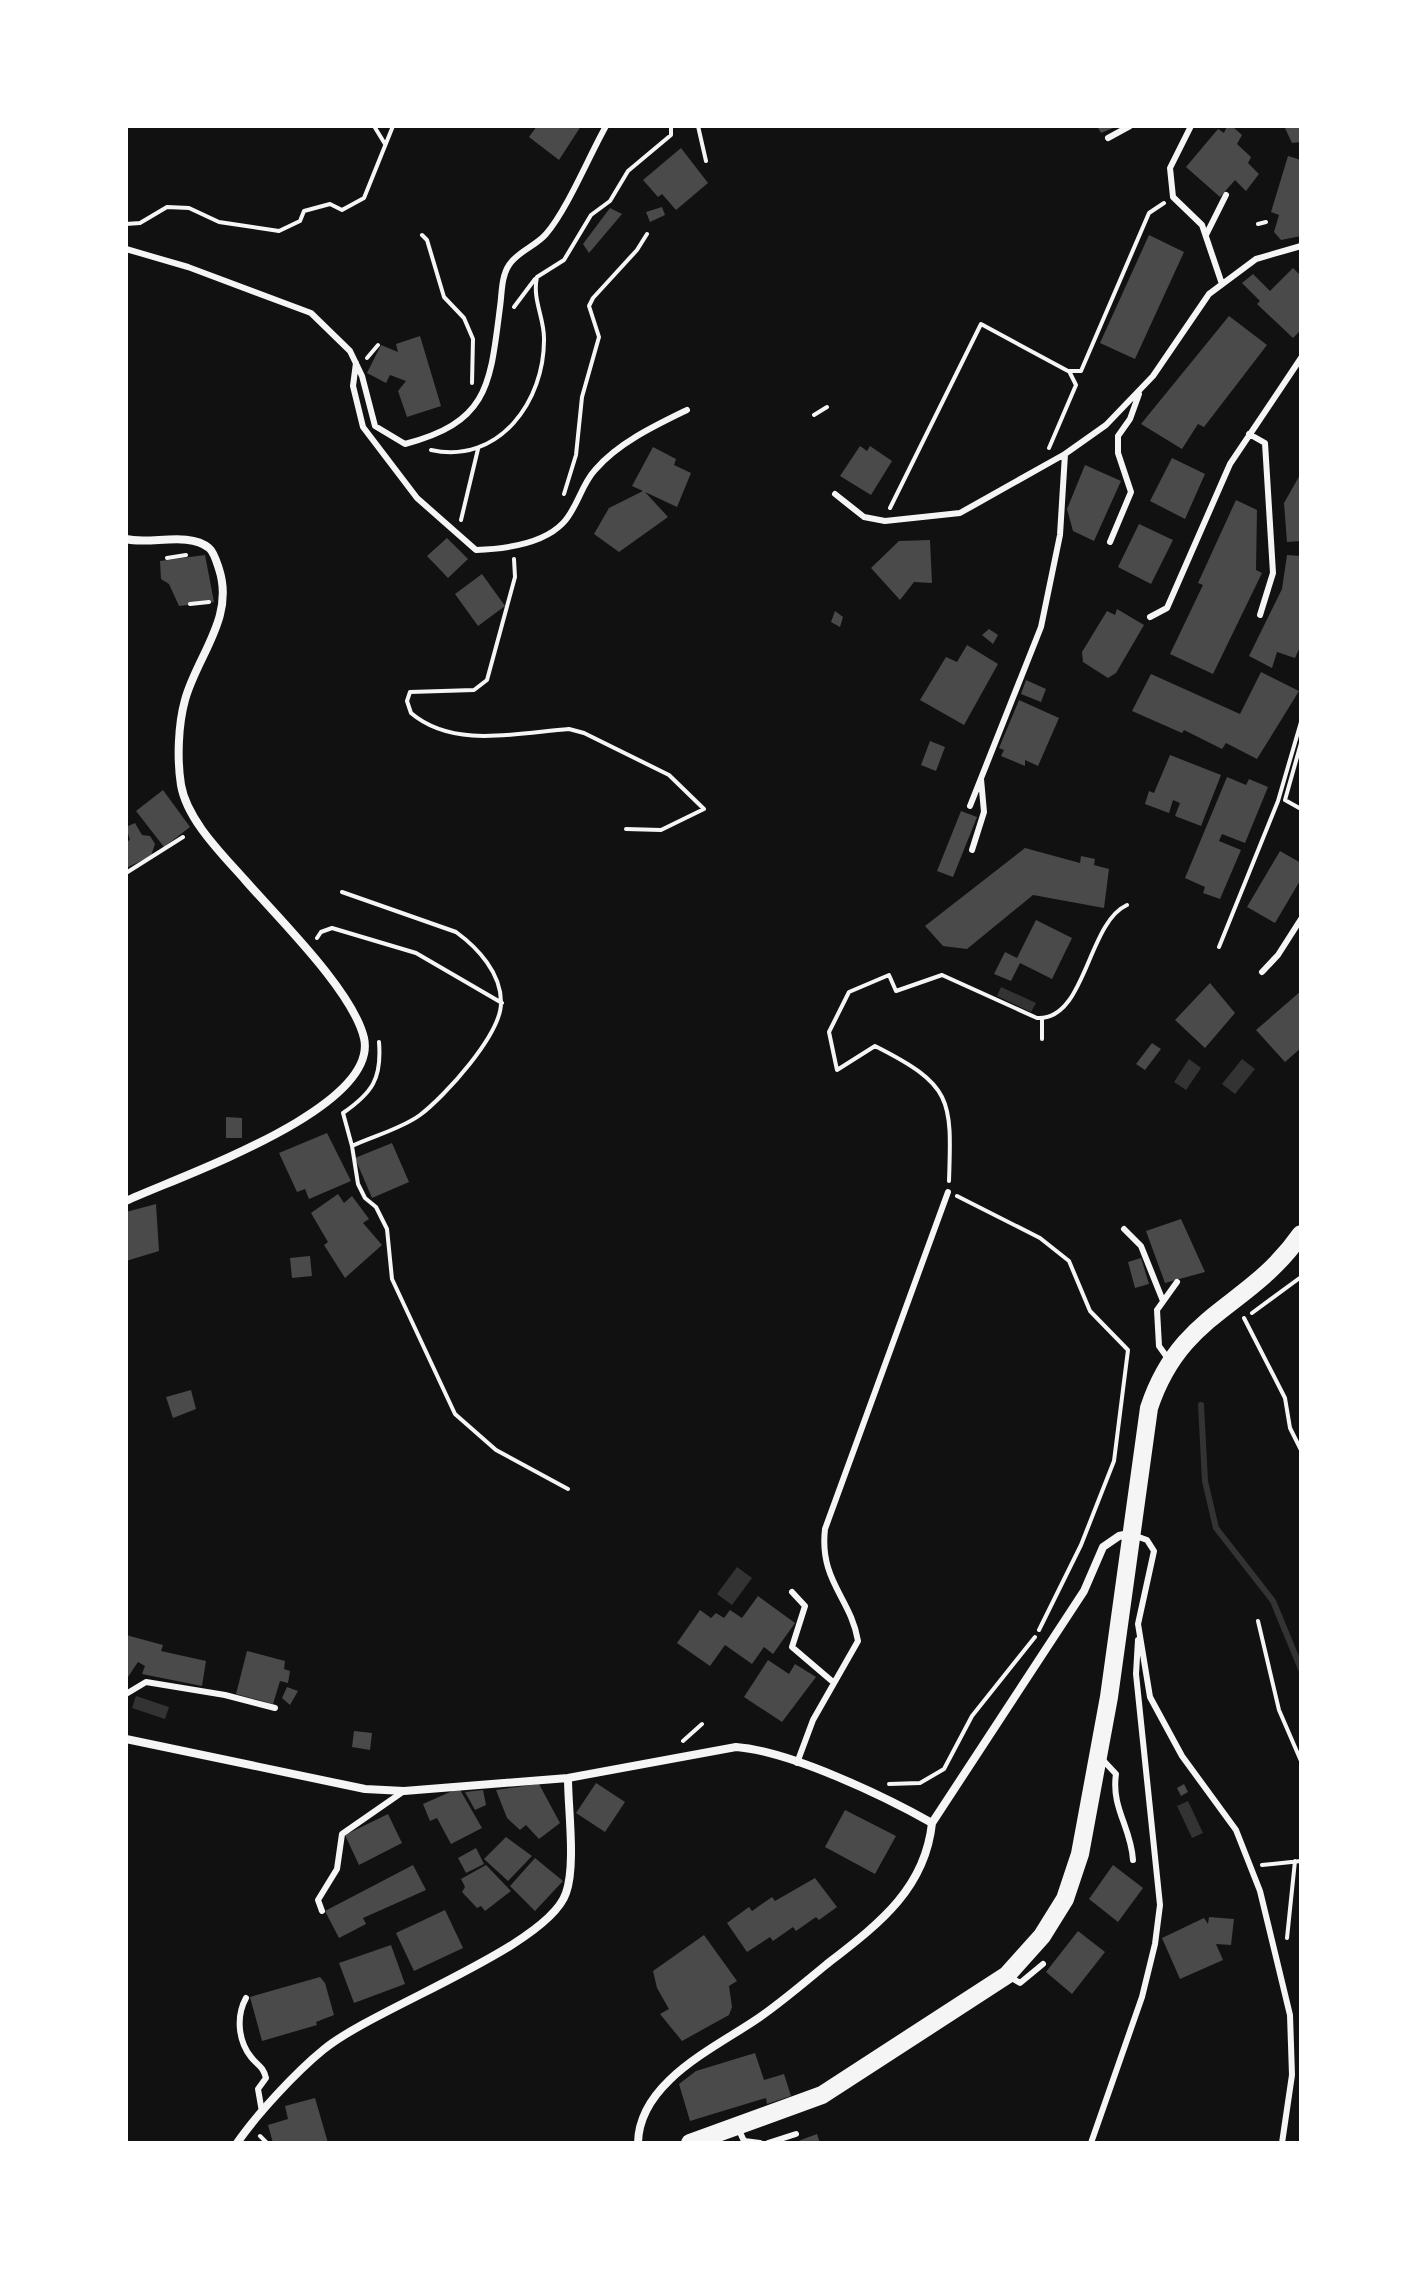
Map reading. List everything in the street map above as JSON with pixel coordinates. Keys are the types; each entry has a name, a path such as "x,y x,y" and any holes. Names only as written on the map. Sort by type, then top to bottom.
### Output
{"main road":[{"path":"690,2143 822,2095 1007,1975 1042,1936 1065,1899 1080,1854 1098,1756 1149,1408 1169,1360 1218,1310 1276,1267 1301,1234"}],"street":[{"path":"126,539 143,543 194,541 210,548 217,561 224,596 222,613 185,699 180,764 182,791 200,825 345,998 365,1042 357,1073 323,1107 298,1122 126,1201"},
{"path":"638,2143 647,2109 678,2074 762,2016 894,1908 913,1884 929,1850 932,1823 1084,1591 1103,1547 1119,1536 1129,1534"},
{"path":"126,1739 365,1789 404,1791 568,1778 736,1747 761,1749 889,1799 932,1823"},
{"path":"237,2143 262,2112 324,2049 536,1930 566,1894 570,1837 568,1778"}],"lane":[{"path":"126,249 188,267 311,313 350,351 375,426 405,444 442,432 468,417 475,407 494,361 504,275 519,255 546,235 606,126"},
{"path":"1108,138 1130,126"},
{"path":"1191,126 1170,168 1173,197 1202,225 1222,284"},
{"path":"1206,235 1226,195"},
{"path":"835,494 864,517 885,521 960,513 1065,454 1106,425 1140,391 1209,294 1256,259 1301,246"},
{"path":"1150,617 1167,608 1230,464 1301,358"},
{"path":"356,363 353,386 363,427 417,498 461,540 476,550 514,549 563,524 593,472 610,455 656,424 687,410"},
{"path":"1110,542 1131,492 1118,453 1118,436 1130,419 1140,391"},
{"path":"1249,434 1265,443 1269,476 1273,573 1260,615"},
{"path":"970,806 1041,627 1060,535 1065,454"},
{"path":"972,850 984,812 981,779"},
{"path":"1262,972 1278,955 1301,919"},
{"path":"797,1764 813,1720 833,1682 853,1656 858,1641 856,1629 830,1580 825,1561 825,1529 948,1192"},
{"path":"1124,1229 1141,1246 1163,1301"},
{"path":"1169,1360 1159,1346 1157,1310 1177,1282"},
{"path":"1091,2143 1142,1997 1155,1944 1160,1905 1136,1674 1138,1624 1154,1551 1147,1540 1129,1534"},
{"path":"792,1592 805,1606 792,1647 833,1682"},
{"path":"1138,1624 1155,1711 1182,1756 1236,1830 1251,1867 1277,1954 1290,2015 1292,2075 1282,2143"},
{"path":"126,1694 146,1682 225,1695 275,1708"},
{"path":"1098,1756 1116,1774 1113,1793 1132,1844 1133,1860"},
{"path":"322,1911 318,1900 337,1869 342,1834 404,1791"},
{"path":"1007,1975 1020,1983 1043,1964"},
{"path":"246,1998 239,2019 250,2056 263,2067 266,2078 258,2089 262,2112"},
{"path":"737,2125 744,2141 760,2143"},
{"path":"768,2143 796,2134"}],"path":[{"path":"374,126 385,144"},
{"path":"126,224 140,223 167,207 189,208 219,222 279,231 300,221 304,211 330,204 342,210 364,198 393,126"},
{"path":"405,444 447,454 478,449 499,439 526,410 538,380 545,335 537,309 537,277 564,260 591,215 610,201 628,171 671,135 671,126"},
{"path":"698,126 706,161"},
{"path":"1068,371 1081,371 1149,213 1173,197"},
{"path":"1258,224 1266,222"},
{"path":"563,524 559,508 576,455 582,397 599,337 589,306 647,234"},
{"path":"422,235 427,240 444,297 464,318 473,339 472,387"},
{"path":"885,521 981,324 1068,371 1075,378 1076,385 1058,424 1045,466"},
{"path":"365,359 378,345"},
{"path":"814,415 827,407"},
{"path":"461,540 462,508 478,449"},
{"path":"514,549 515,577 487,680 474,690 410,692 407,701 411,713 446,733 467,736 569,729 584,733 669,775 704,809 661,830 626,829"},
{"path":"1219,947 1278,801 1301,722"},
{"path":"1301,743 1285,800 1301,809"},
{"path":"126,873 183,837"},
{"path":"342,892 456,932 472,944 489,965 500,988 502,1003 489,1033 463,1073 419,1116 352,1146 352,1161 365,1198 376,1207 387,1229 392,1279 455,1414 496,1450 568,1489"},
{"path":"885,1784 920,1783 944,1769 972,1716 1038,1633 1081,1545 1114,1461 1128,1350 1090,1311 1069,1261 1040,1238 948,1192 951,1130 948,1109 938,1087 927,1075 875,1046 837,1070 829,1032 849,992 889,975 896,991 942,975 1049,1019 1063,1010 1109,921 1127,905"},
{"path":"308,954 321,932 332,928 416,953 502,1003"},
{"path":"1042,1018 1042,1039"},
{"path":"1301,1277 1243,1319 1285,1398 1290,1428 1301,1450"},
{"path":"1258,1621 1279,1710 1301,1761"},
{"path":"1251,1867 1298,1861 1288,1944"},
{"path":"260,2136 267,2143"}],"shaded area":[{"path":"1001,987 1036,1003 1031,1012 997,996"},
{"path":"1189,1059 1201,1068 1186,1090 1174,1082"},
{"path":"1242,1059 1255,1069 1235,1094 1222,1084"},
{"path":"737,1567 752,1578 732,1605 717,1594"},
{"path":"136,1696 169,1707 165,1719 132,1708"},
{"path":"1188,1801 1203,1833 1192,1838 1177,1806"}],"building":[{"path":"537,126 581,126 559,160 529,137"},
{"path":"1097,126 1118,126 1101,133"},
{"path":"1227,126 1232,126 1242,135 1237,144 1251,157 1248,163 1259,174 1246,191 1235,180 1220,197 1186,167 1218,129 1224,133"},
{"path":"1284,126 1301,126 1301,142 1292,143"},
{"path":"681,148 708,183 676,210 662,194 658,197 643,180"},
{"path":"1288,156 1301,160 1301,236 1281,240 1274,232 1279,215 1271,212"},
{"path":"662,207 665,215 650,222 646,212"},
{"path":"610,208 622,214 589,253 583,244"},
{"path":"1149,235 1184,252 1135,359 1100,343"},
{"path":"1293,268 1301,276 1301,330 1293,338 1257,304 1260,301 1242,283 1253,274 1270,291"},
{"path":"1229,316 1267,345 1204,427 1198,424 1182,449 1141,424"},
{"path":"420,336 441,406 407,417 398,391 406,381 390,375 386,383 367,373 381,345 398,352 396,344"},
{"path":"860,446 867,451 870,446 892,461 871,495 840,476"},
{"path":"653,447 676,459 674,465 691,473 677,507 645,492 668,517 619,552 594,534 609,508 643,491 632,486"},
{"path":"1172,458 1205,474 1185,519 1150,501"},
{"path":"1085,465 1121,481 1094,541 1073,531 1067,509"},
{"path":"1301,473 1301,541 1287,542 1284,503"},
{"path":"1236,500 1257,510 1256,570 1262,573 1213,674 1170,654 1203,585 1198,583"},
{"path":"1139,524 1173,540 1151,584 1118,567"},
{"path":"447,538 468,559 448,578 427,556"},
{"path":"930,540 932,583 914,582 900,600 871,568 899,541"},
{"path":"205,555 214,602 179,606 169,584 161,579 160,561"},
{"path":"1287,555 1301,556 1301,645 1295,658 1277,652 1272,668 1249,656 1282,589"},
{"path":"482,574 505,606 478,626 455,594"},
{"path":"1117,609 1144,625 1116,673 1108,678 1083,662 1082,652 1107,611 1115,615"},
{"path":"835,611 843,617 840,627 831,622"},
{"path":"989,629 998,635 993,644 982,635"},
{"path":"967,645 998,664 964,725 920,700 946,657 957,662"},
{"path":"1261,672 1299,691 1257,759 1226,743 1222,749 1184,730 1182,733 1132,711 1151,674 1240,714"},
{"path":"1026,680 1046,689 1041,702 1021,694"},
{"path":"1019,700 1059,718 1038,766 1025,760 1025,766 1001,756 1004,750 999,748"},
{"path":"930,741 945,747 936,771 921,765"},
{"path":"1170,755 1221,775 1201,826 1175,816 1180,803 1173,800 1169,813 1145,804 1149,791 1154,793"},
{"path":"1227,777 1246,785 1249,779 1268,787 1245,843 1222,834 1219,841 1241,850 1220,899 1203,893 1205,887 1185,878"},
{"path":"163,790 190,827 164,847 136,811"},
{"path":"961,811 977,817 953,877 937,871"},
{"path":"135,823 142,835 150,836 155,844 151,856 126,868 126,842 130,840 126,827"},
{"path":"1025,848 1080,863 1081,856 1095,859 1094,865 1109,869 1104,908 1033,895 967,949 943,946 925,926"},
{"path":"1280,851 1301,863 1301,879 1275,923 1247,907"},
{"path":"1036,920 1072,938 1052,979 1020,963 1011,981 994,974 1005,952 1017,958"},
{"path":"1210,983 1235,1013 1205,1048 1175,1020"},
{"path":"1301,991 1301,1048 1285,1062 1256,1030"},
{"path":"1152,1043 1161,1049 1145,1070 1136,1064"},
{"path":"226,1117 242,1118 242,1138 226,1138"},
{"path":"327,1133 351,1181 309,1199 305,1189 297,1192 279,1153"},
{"path":"392,1143 409,1182 372,1198 355,1158"},
{"path":"338,1194 344,1203 352,1196 369,1219 363,1223 382,1245 345,1278 324,1245 328,1242 311,1213"},
{"path":"156,1204 159,1251 126,1261 126,1212"},
{"path":"1181,1219 1205,1272 1165,1283 1146,1231"},
{"path":"310,1256 312,1276 292,1278 290,1258"},
{"path":"1141,1258 1149,1284 1135,1288 1128,1262"},
{"path":"191,1390 196,1409 173,1418 166,1397"},
{"path":"758,1596 795,1623 773,1654 764,1647 752,1664 725,1645 710,1666 677,1643 700,1610 711,1618 716,1613 724,1618 730,1610 742,1618"},
{"path":"126,1635 163,1645 161,1651 206,1661 202,1686 142,1674 145,1666 138,1662 126,1680"},
{"path":"247,1651 285,1661 284,1669 290,1671 288,1683 280,1681 273,1704 236,1694"},
{"path":"768,1660 789,1674 795,1664 816,1677 782,1722 744,1697"},
{"path":"287,1687 298,1691 290,1705 282,1698"},
{"path":"354,1731 372,1733 370,1750 352,1747"},
{"path":"596,1783 625,1802 605,1832 576,1813"},
{"path":"539,1784 560,1823 539,1839 526,1825 520,1830 507,1818 496,1790"},
{"path":"1184,1784 1188,1792 1181,1796 1177,1788"},
{"path":"459,1788 482,1828 451,1844 437,1818 430,1821 423,1804"},
{"path":"483,1790 486,1805 475,1810 465,1792"},
{"path":"845,1810 896,1836 875,1874 825,1847"},
{"path":"388,1814 402,1843 359,1865 345,1835"},
{"path":"506,1837 532,1856 508,1881 484,1859"},
{"path":"476,1848 484,1864 466,1873 458,1858"},
{"path":"535,1858 563,1881 535,1911 510,1886"},
{"path":"413,1865 426,1890 363,1918 366,1924 339,1938 325,1911"},
{"path":"486,1865 511,1891 485,1911 481,1906 477,1908 462,1892 465,1887 461,1879"},
{"path":"1113,1865 1143,1888 1118,1922 1089,1899"},
{"path":"815,1878 837,1907 819,1920 816,1917 796,1931 793,1927 773,1941 770,1937 747,1952 727,1923 749,1907 752,1911 772,1897 775,1901"},
{"path":"445,1910 463,1948 414,1971 396,1933"},
{"path":"1209,1917 1234,1919 1231,1945 1216,1944 1223,1960 1180,1979 1162,1938 1204,1918 1208,1924"},
{"path":"1078,1931 1105,1952 1072,1994 1046,1972"},
{"path":"704,1935 737,1981 729,1986 732,2007 729,2015 682,2041 660,2014 669,2009 657,1988 653,1971"},
{"path":"391,1945 405,1984 354,2003 339,1963"},
{"path":"320,1977 325,1983 334,2015 316,2022 317,2025 262,2041 250,1997"},
{"path":"755,2053 764,2080 784,2074 791,2096 767,2104 766,2098 690,2121 679,2084 696,2071"},
{"path":"315,2098 328,2143 273,2143 268,2125 288,2119 285,2106"},
{"path":"817,2134 820,2143 793,2143"}],"waterway":[{"path":"1201,1405 1205,1481 1216,1528 1273,1601 1301,1669"}]}
